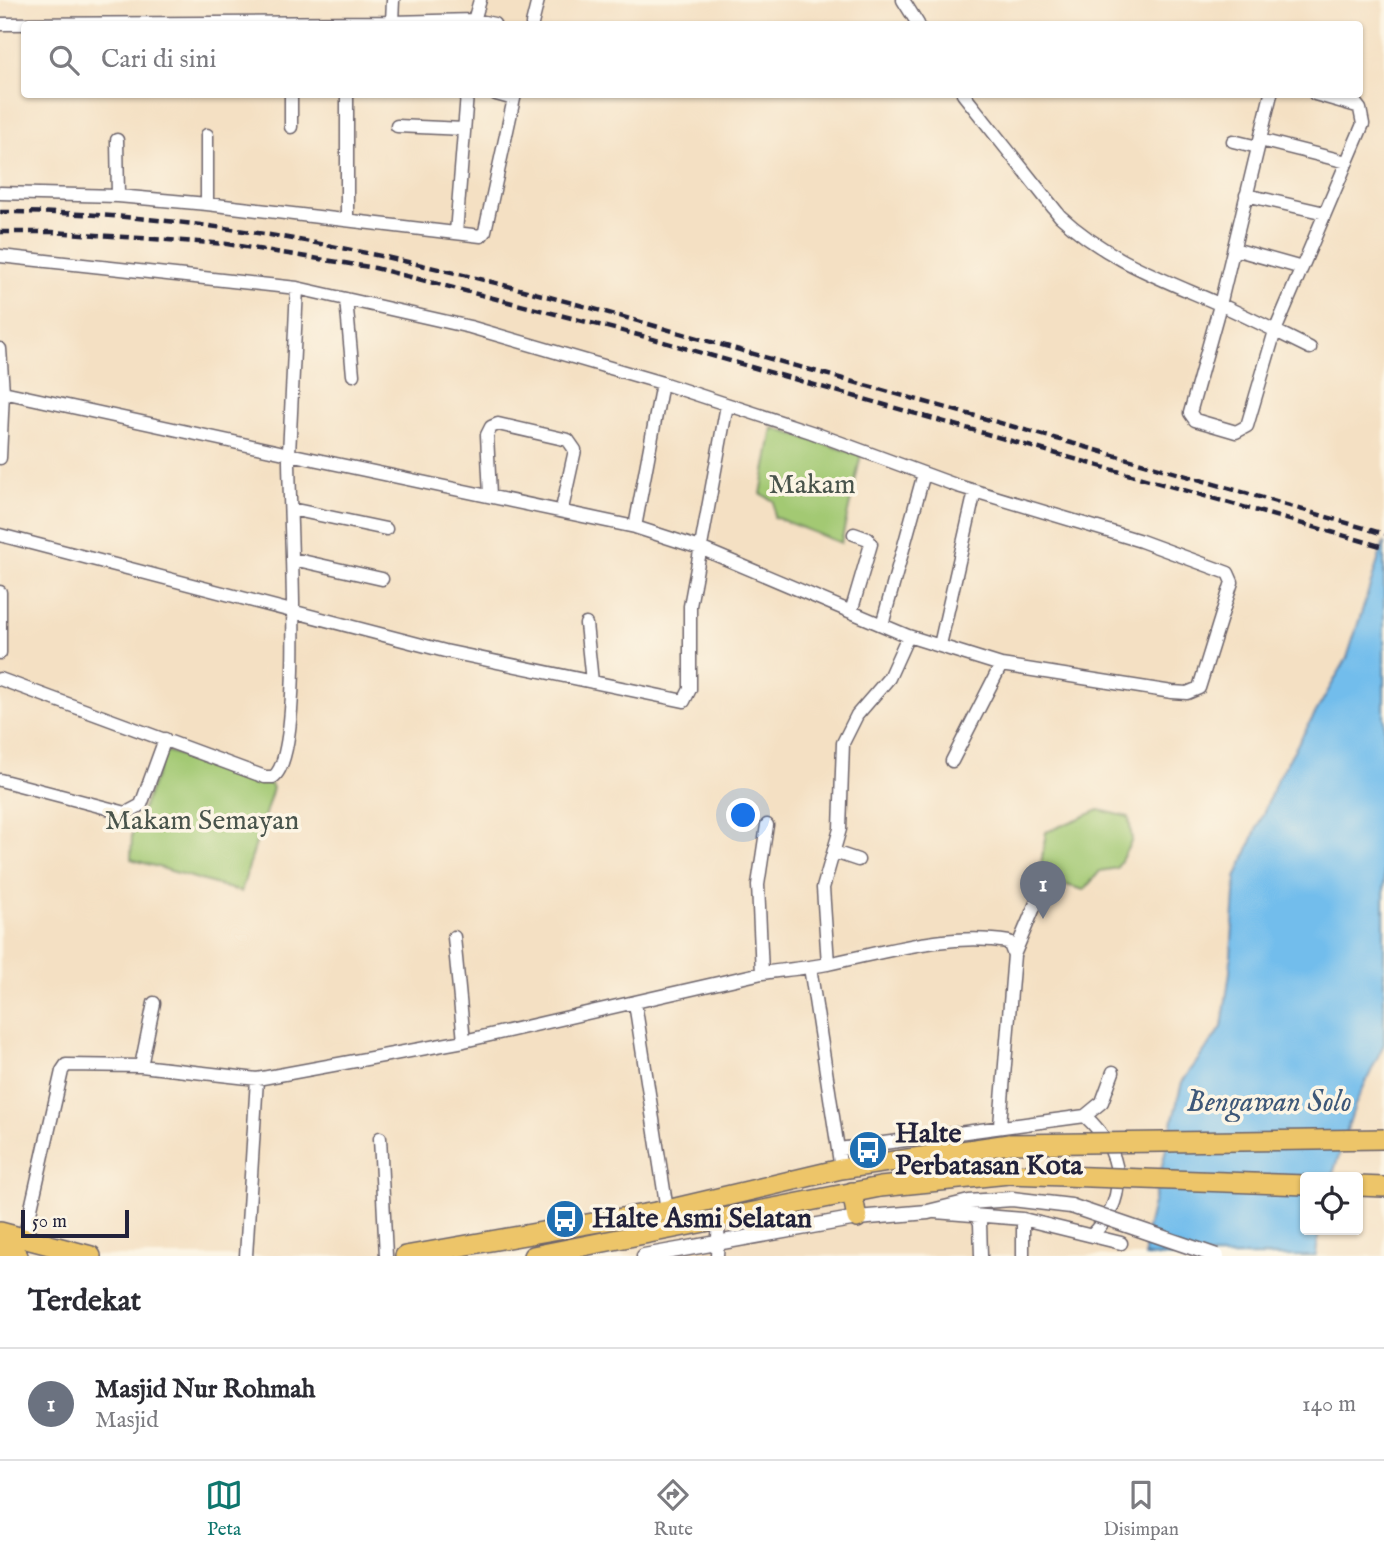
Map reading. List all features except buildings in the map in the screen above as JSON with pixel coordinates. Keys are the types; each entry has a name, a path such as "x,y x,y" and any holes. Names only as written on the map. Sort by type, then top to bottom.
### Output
{"highway":[{"path":"405,1256 667,1210 841,1169 1009,1144 1384,1139"},
{"path":"533,1256 852,1192 903,1184 1009,1174 1300,1185"},
{"path":"1363,1186 1384,1187"},
{"path":"852,1192 857,1218"},
{"path":"0,1232 21,1247"},
{"path":"0,1251 21,1247 91,1256"}],"street":[{"path":"393,0 393,21"},
{"path":"474,21 480,0"},
{"path":"533,21 538,0"},
{"path":"903,0 916,21"},
{"path":"0,24 21,24"},
{"path":"291,98 291,127"},
{"path":"347,98 347,218"},
{"path":"456,233 467,98"},
{"path":"0,192 118,196 206,204 347,218 481,236 485,231 515,98"},
{"path":"966,98 1060,216 1077,232 1141,272 1220,304 1310,348"},
{"path":"1270,98 1220,304 1191,409 1195,420 1236,432 1247,426 1275,331 1363,124 1362,114 1351,98"},
{"path":"1329,98 1357,106"},
{"path":"397,126 464,129"},
{"path":"206,204 207,135"},
{"path":"117,140 118,196"},
{"path":"1233,141 1347,162"},
{"path":"1247,195 1325,213"},
{"path":"1234,248 1302,268"},
{"path":"0,256 297,288 470,327 662,383 811,432 975,491 1141,541 1228,573 1232,582 1199,688 1194,691 1172,692 1001,665 908,636 700,548 635,527 562,509 1,392"},
{"path":"0,678 265,777 279,773 284,765 291,693 294,612 289,454 297,288"},
{"path":"346,299 353,375"},
{"path":"0,349 0,458"},
{"path":"635,527 662,383"},
{"path":"0,536 445,650 679,702 687,698 690,681 688,622 727,405"},
{"path":"490,495 487,435 491,426 498,424 568,440 573,444 575,450 562,509"},
{"path":"882,625 923,477"},
{"path":"940,645 975,491"},
{"path":"291,509 386,529"},
{"path":"851,612 871,544 868,539 854,534"},
{"path":"293,559 382,579"},
{"path":"0,592 0,653"},
{"path":"586,624 592,682"},
{"path":"828,964 823,888 834,852 842,808 843,743 853,721 889,678 908,636"},
{"path":"952,761 1001,665"},
{"path":"0,780 133,813 142,805 165,739"},
{"path":"762,973 758,885 767,825"},
{"path":"834,852 858,860"},
{"path":"1000,1125 1014,956 1044,884"},
{"path":"454,937 464,1041"},
{"path":"21,1247 64,1067 141,1066 257,1079 464,1041 762,973 828,964 926,943 969,940 1009,942 1014,956"},
{"path":"810,967 841,1169"},
{"path":"141,1066 154,1003"},
{"path":"635,1003 667,1210"},
{"path":"839,1149 1000,1125 1085,1116 1102,1102 1113,1072"},
{"path":"246,1256 257,1079"},
{"path":"1085,1116 1108,1141 1118,1171 1113,1206 1105,1223 1092,1235"},
{"path":"380,1138 386,1256"},
{"path":"928,1212 969,1202 1012,1199 1071,1206 1217,1256"},
{"path":"644,1256 717,1250 857,1218 928,1212 1023,1219 1121,1243"},
{"path":"976,1215 980,1223 981,1256"},
{"path":"717,1250 719,1219"},
{"path":"1023,1219 1023,1256"}],"green space":[{"name":"Makam","path":"773,428 861,455 841,543 774,517 774,501 761,494"},
{"name":"Makam Semayan","path":"166,751 259,779 270,783 273,788 241,892 131,859 132,835"},
{"path":"1099,810 1129,817 1132,840 1117,868 1100,871 1084,890 1049,880 1040,871 1046,832"}],"water":[{"name":"Bengawan Solo","path":"1384,542 1384,1044 1355,1105 1334,1172 1300,1172 1300,1235 1318,1235 1316,1256 1145,1256 1145,1237 1182,1082 1222,1027 1230,972 1236,878 1277,780 1347,658"}],"railway":[{"path":"0,212 99,215 197,224 390,258 581,306 1384,534"},
{"path":"0,232 52,232 227,244 375,268 646,337 1384,547"}],"place":[{"name":"Masjid Nur Rohmah","path":"1043,919"},
{"name":"Halte Perbatasan Kota","path":"868,1150"},
{"name":"Halte Asmi Selatan","path":"565,1219"}]}
